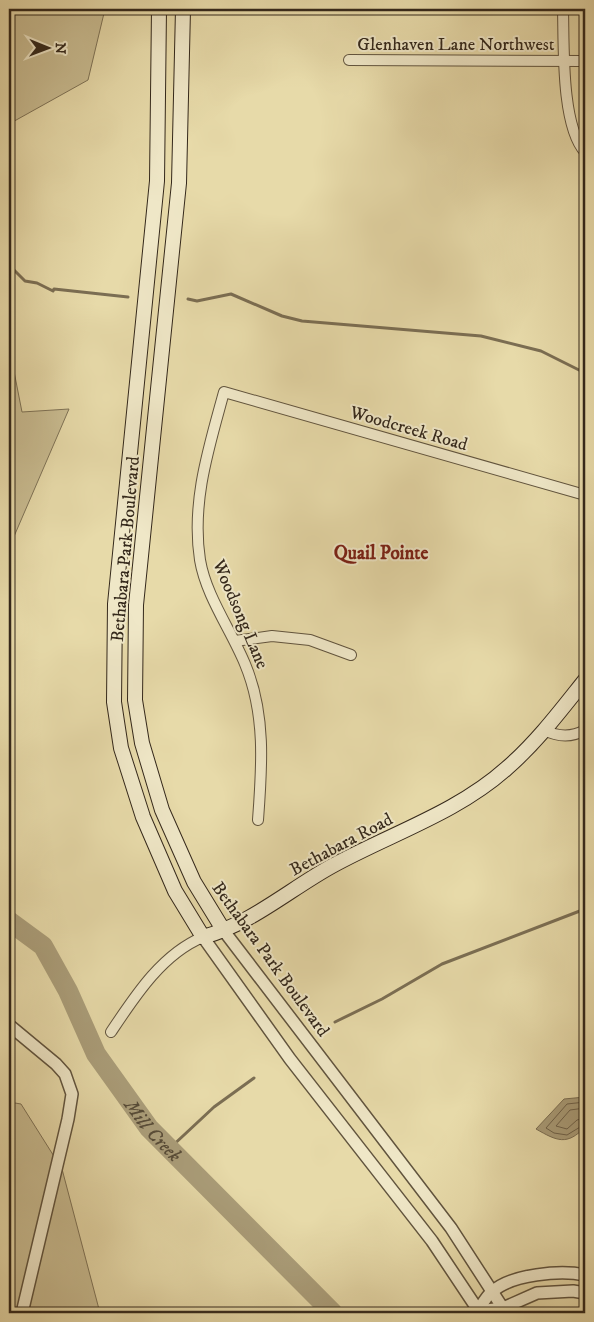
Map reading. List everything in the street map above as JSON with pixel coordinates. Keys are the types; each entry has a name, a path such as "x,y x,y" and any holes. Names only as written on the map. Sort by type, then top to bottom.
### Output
{"main road":[{"name":"Bethabara Park Boulevard","path":"159,9 157,181 114,604 114,702 121,748 143,817 175,891 203,937"},
{"name":"Bethabara Park Boulevard","path":"183,9 180,183 136,605 135,700 142,743 162,810 194,882 224,931"},
{"name":"Bethabara Road","path":"203,937 224,931 333,866 414,827 472,793 507,769 544,730 585,680"}],"street":[{"path":"563,9 564,60 570,116 581,148 585,152"},
{"name":"Glenhaven Lane Northwest","path":"348,60 585,61"},
{"name":"Woodcreek Road","path":"224,392 585,495"},
{"name":"Woodsong Lane","path":"224,392 201,478 198,535 200,561 205,577 235,641 255,692 262,733 258,820"},
{"path":"235,641 272,636 310,640 351,655"},
{"path":"544,730 556,736 578,734 585,730"},
{"name":"Bethabara Park Boulevard","path":"224,931 450,1228 504,1311"},
{"name":"Bethabara Road","path":"111,1032 140,989 186,944 203,937"},
{"name":"Bethabara Park Boulevard","path":"203,937 290,1059 432,1241 479,1312"},
{"path":"9,1025 56,1064 70,1084 72,1094 68,1119 22,1313"},
{"path":"479,1312 492,1291 524,1278 545,1274 585,1275"},
{"path":"479,1312 504,1311 537,1293 573,1291 585,1293"}],"shaded area":[{"path":"9,9 105,9 88,80 9,124"},
{"path":"9,346 22,412 69,409 9,548"},
{"path":"9,1102 21,1104 62,1169 100,1313 9,1313"}],"water":[{"path":"585,1097 585,1127 573,1137 562,1140 556,1139 536,1129 564,1099"}],"waterway":[{"path":"9,265 25,281 37,283 53,291 54,289 128,297"},
{"path":"188,299 197,301 231,294 282,316 302,321 481,336 541,351 585,373"},
{"path":"335,1022 382,999 442,964 585,909"},
{"name":"Mill Creek","path":"9,921 43,946 68,991 96,1054 149,1128 333,1313"},
{"path":"9,973 14,926"},
{"path":"169,1149 214,1107 254,1078"}],"district":[{"name":"Quail Pointe","path":"381,552"}]}
